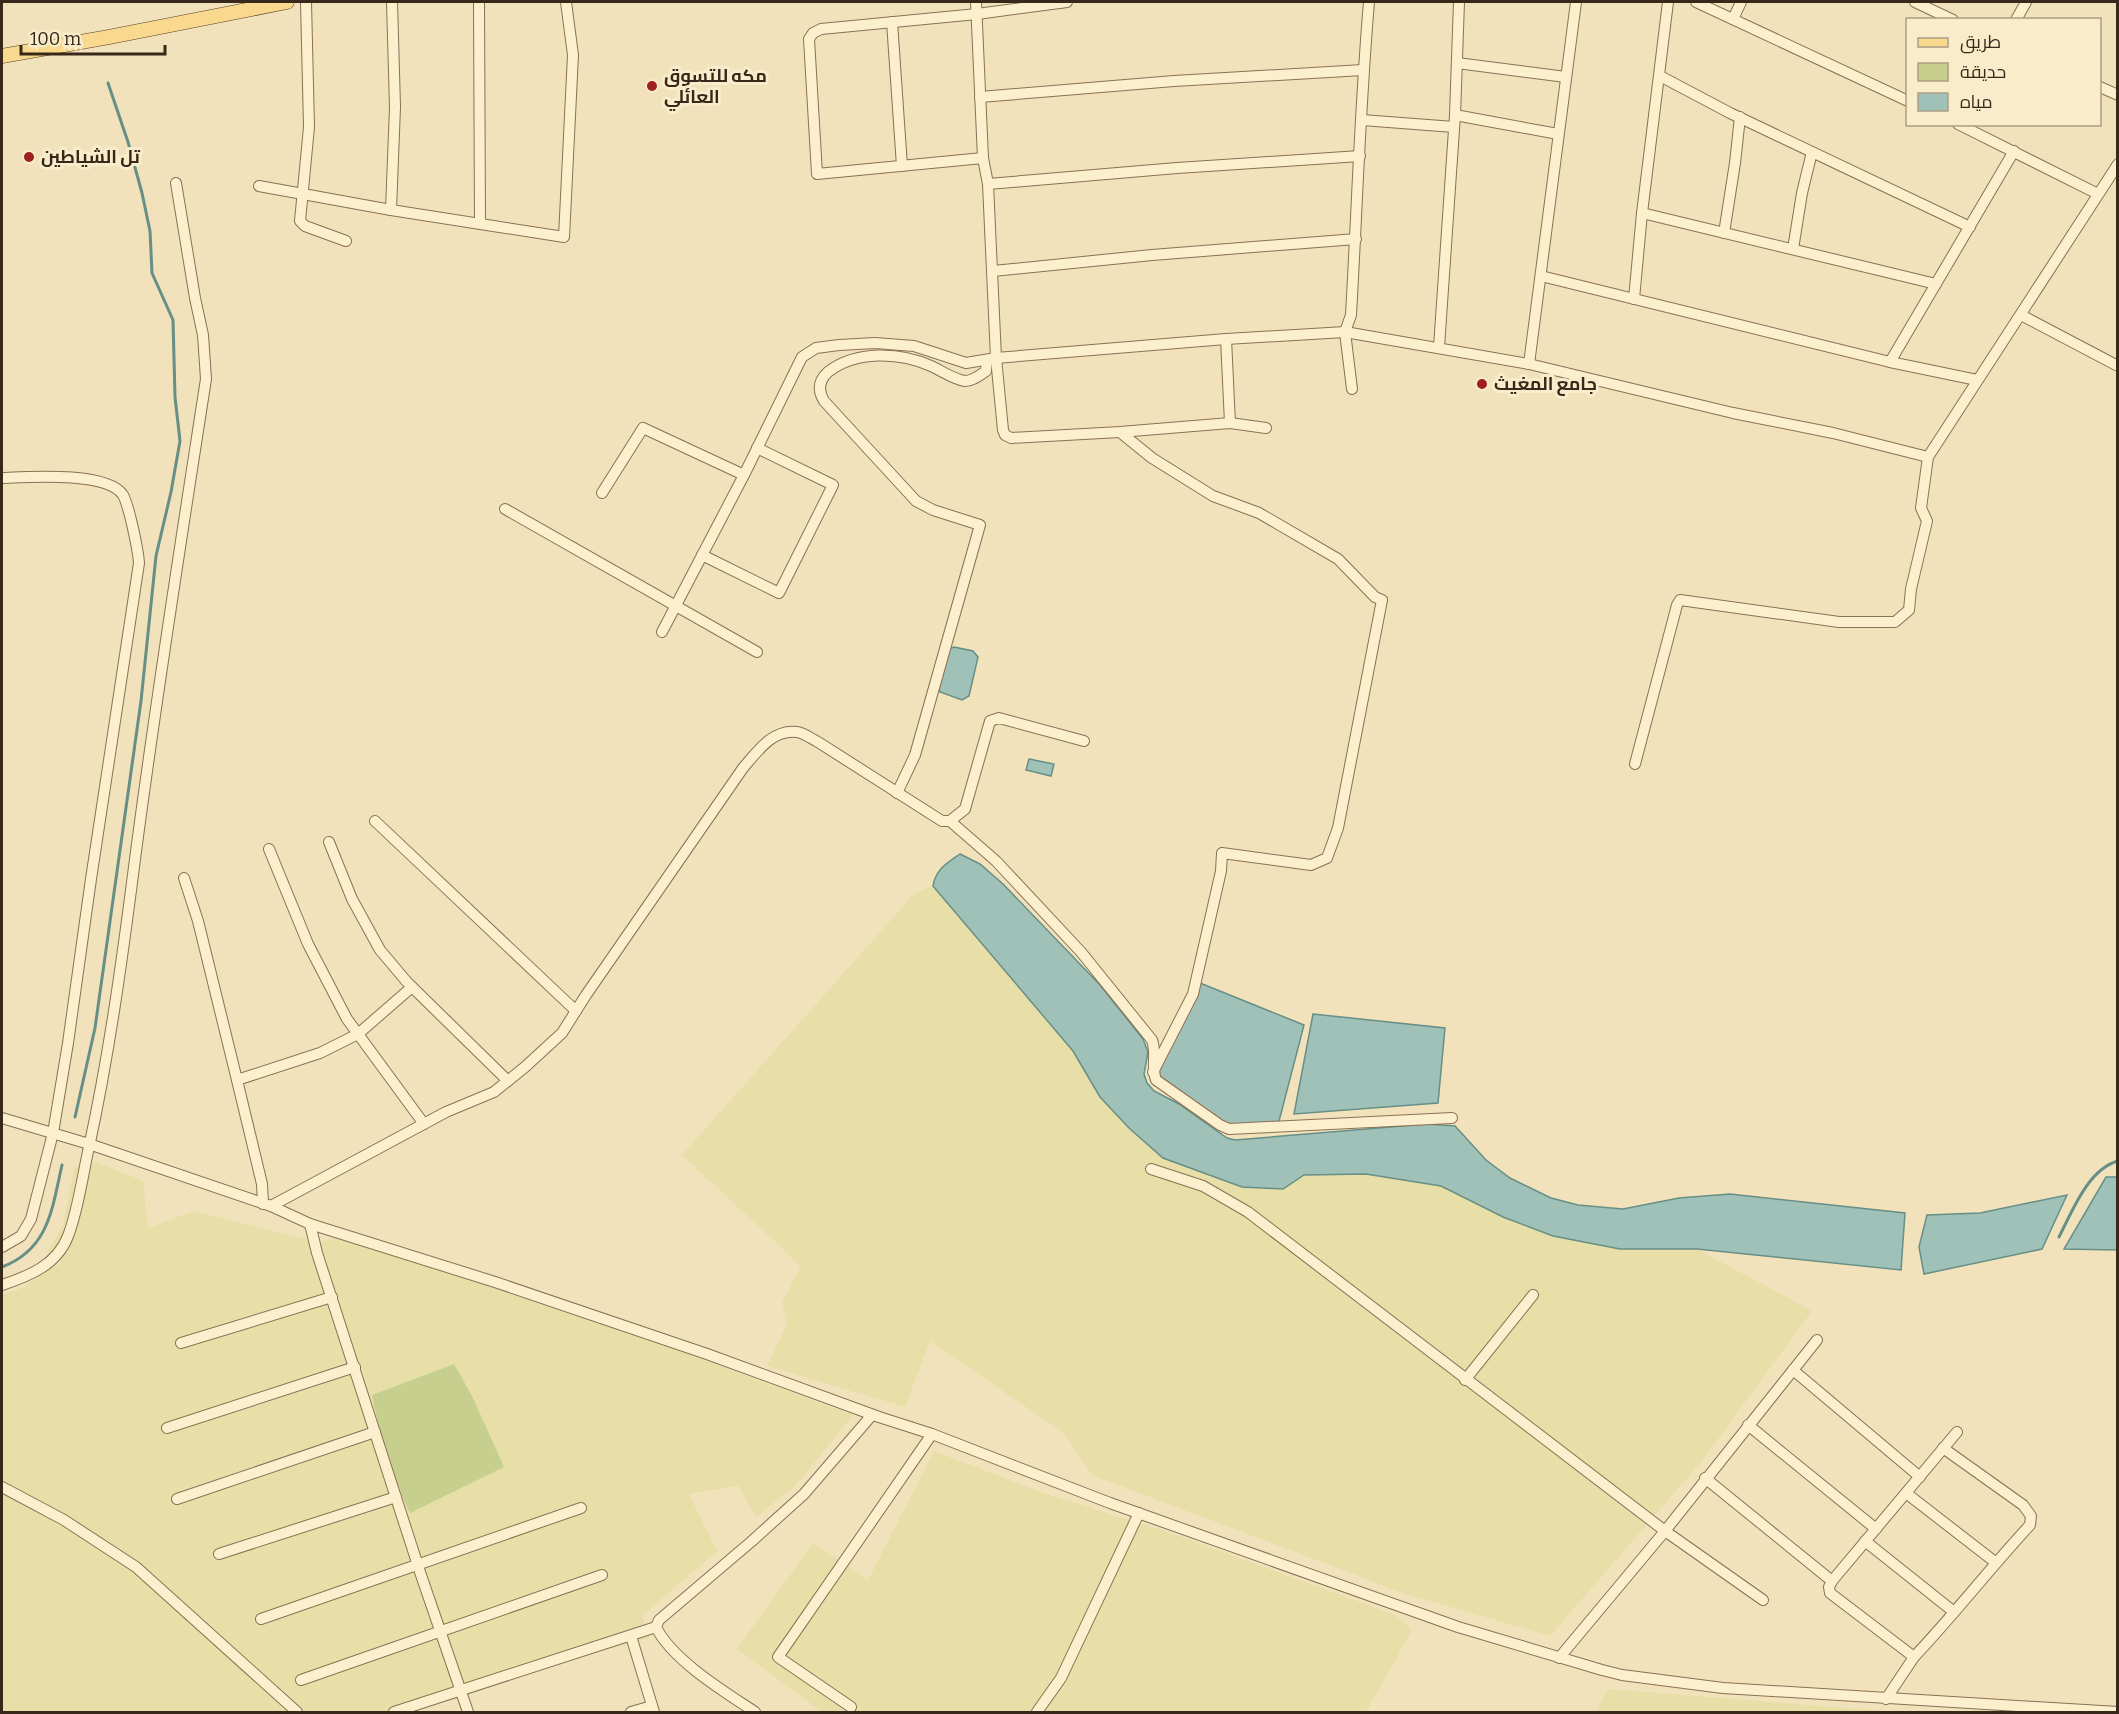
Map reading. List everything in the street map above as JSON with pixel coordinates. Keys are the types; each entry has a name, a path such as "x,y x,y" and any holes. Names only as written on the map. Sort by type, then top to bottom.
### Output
{"main road":[{"path":"2,56 287,2"}],"street":[{"path":"306,2 309,127 300,221 305,226 346,241"},
{"path":"392,2 395,107 392,210"},
{"path":"479,2 480,224"},
{"path":"259,186 564,237 573,55 566,2"},
{"path":"976,2 983,158 993,272 992,359 1005,435 1011,438 1230,423 1266,428"},
{"path":"983,158 819,175 815,171 809,39 821,28 977,14 1067,2"},
{"path":"1352,390 1345,332 1351,315 1363,70 1369,2"},
{"path":"1440,347 1460,2"},
{"path":"1529,364 1576,2"},
{"path":"1634,299 1642,213 1668,2"},
{"path":"1696,2 1906,100"},
{"path":"1733,19 1741,2"},
{"path":"2017,18 2026,2"},
{"path":"1921,3 1949,18"},
{"path":"892,22 902,166"},
{"path":"1457,63 1566,77"},
{"path":"980,98 1174,81 1363,70"},
{"path":"1660,76 1812,152 1970,226"},
{"path":"2101,87 2118,95"},
{"path":"1455,115 1558,134"},
{"path":"1724,233 1740,117"},
{"path":"1362,120 1454,127"},
{"path":"1962,126 2098,194"},
{"path":"1890,362 2014,151"},
{"path":"1793,249 1802,193 1812,152"},
{"path":"987,184 1360,156"},
{"path":"1635,764 1680,600 1839,622 1895,622 1909,610 1911,589 1927,521 1921,508 1928,457 2118,164"},
{"path":"2,1286 26,1277 41,1268 57,1255 68,1236 95,1119 122,956 145,781 206,379 203,335 177,183"},
{"path":"1642,213 1936,284"},
{"path":"993,272 1152,255 1356,239"},
{"path":"1540,276 1890,362 1977,380"},
{"path":"2021,315 2118,366"},
{"path":"662,632 758,448 802,357 816,348 875,343 914,346 966,363 1226,339 1345,332 1529,364 1733,413 1833,433 1928,457"},
{"path":"1226,339 1230,423"},
{"path":"897,793 917,749 980,525 933,510 916,501 824,401 820,393 820,383 826,374 841,364 867,356 909,358 964,381 976,378 986,371 992,359"},
{"path":"602,493 643,428 744,475"},
{"path":"1120,432 1152,458 1213,496 1259,513 1338,558 1375,597 1382,600 1338,828 1327,858 1311,865 1222,853 1221,871 1193,994 1153,1072"},
{"path":"702,555 779,593 833,485 758,448"},
{"path":"2,478 53,476 96,480 115,489 123,495 138,546 137,574 53,1133 31,1219 21,1236 2,1247"},
{"path":"505,509 757,652"},
{"path":"267,1205 446,1112 494,1092 562,1033 743,768 769,740 786,733 799,732 942,821 950,821 965,809 990,721 999,718 1084,741"},
{"path":"375,821 576,1011"},
{"path":"950,821 996,861 1081,952 1152,1040 1155,1047 1153,1072 1156,1080 1229,1130 1452,1118"},
{"path":"329,842 352,899 380,950 412,987 508,1081"},
{"path":"269,849 308,944 347,1019 423,1124"},
{"path":"184,878 198,921 267,1205"},
{"path":"237,1080 320,1053 358,1034 412,987"},
{"path":"2,1118 89,1144 267,1205 310,1224 495,1282 697,1351 872,1415 932,1434 1139,1513 1458,1627 1622,1676 1723,1688 2016,1709 2118,1712"},
{"path":"1151,1168 1203,1186 1248,1212 1665,1531 1763,1600"},
{"path":"310,1224 317,1253 468,1713"},
{"path":"1465,1380 1533,1295"},
{"path":"181,1343 332,1297"},
{"path":"1559,1658 1665,1531 1817,1340"},
{"path":"167,1428 355,1367"},
{"path":"1793,1370 1920,1477"},
{"path":"755,1713 697,1672 660,1636 656,1627 659,1620 804,1494 872,1415"},
{"path":"1748,1425 1876,1529"},
{"path":"177,1499 375,1432"},
{"path":"1914,1657 1830,1593 1829,1587 1957,1432"},
{"path":"851,1707 778,1657 932,1434"},
{"path":"1886,1699 1914,1657 1995,1562 2030,1525 2031,1516 2023,1505 1943,1448"},
{"path":"1706,1478 1832,1581"},
{"path":"2,1487 63,1520 136,1567 297,1713"},
{"path":"1906,1493 1995,1562"},
{"path":"219,1554 396,1497"},
{"path":"261,1619 580,1508"},
{"path":"1037,1713 1061,1678 1139,1513"},
{"path":"1865,1541 1954,1612"},
{"path":"301,1680 602,1575"},
{"path":"397,1712 656,1627"},
{"path":"630,1636 653,1709 631,1713"}],"shaded area":[{"path":"933,886 1073,1051 1100,1097 1129,1128 1163,1158 1283,1189 1304,1175 1366,1174 1441,1186 1503,1217 1620,1249 1697,1249 1812,1311 1701,1462 1550,1636 1406,1594 1092,1475 1064,1433 930,1341 905,1407 767,1366 787,1324 782,1303 801,1266 682,1155 915,893"},
{"path":"96,1162 143,1181 148,1228 194,1211 305,1239 322,1241 338,1237 617,1328 853,1415 796,1485 756,1517 738,1486 689,1494 717,1551 642,1616 650,1638 381,1712 2,1712 2,1295 22,1288 49,1268 62,1264 48,1251 63,1225 74,1168"},
{"path":"934,1451 1046,1494 1168,1532 1395,1615 1412,1630 1366,1712 822,1712 737,1649 813,1543 868,1580"},
{"path":"1608,1689 1897,1712 1596,1712"}],"green space":[{"path":"454,1364 472,1396 504,1467 410,1513 387,1455 372,1395"}],"water":[{"path":"954,647 973,651 978,657 969,696 962,700 940,692 938,686 949,649"},
{"path":"1029,759 1054,764 1051,776 1026,770"},
{"path":"960,854 980,864 1003,884 1100,985 1143,1039 1148,1052 1144,1074 1147,1083 1154,1091 1179,1104 1227,1138 1235,1140 1427,1124 1455,1126 1486,1160 1510,1178 1551,1198 1578,1205 1623,1209 1679,1198 1730,1194 1905,1213 1901,1270 1697,1249 1620,1249 1553,1236 1503,1217 1441,1186 1366,1174 1304,1175 1283,1189 1242,1187 1163,1158 1129,1128 1100,1097 1073,1051 933,886 939,871"},
{"path":"1200,983 1304,1025 1278,1125 1230,1127 1157,1074"},
{"path":"1313,1014 1445,1028 1438,1103 1294,1114"},
{"path":"2106,1177 2117,1177 2117,1250 2064,1249"},
{"path":"2067,1195 2042,1249 1924,1274 1919,1247 1927,1215 1980,1213"}],"waterway":[{"path":"75,1117 95,1028 141,701 156,556 180,441 175,397 173,320 152,273 150,231 142,193 108,83"},
{"path":"2059,1237 2075,1204 2090,1182 2107,1166 2118,1161"},
{"path":"2,1267 30,1250 39,1238 51,1212 62,1165"}],"place":[{"name":"مكه للتسوق العائلي","path":"652,86"},
{"name":"تل الشياطين","path":"29,157"},
{"name":"جامع المغيث","path":"1482,384"}]}
